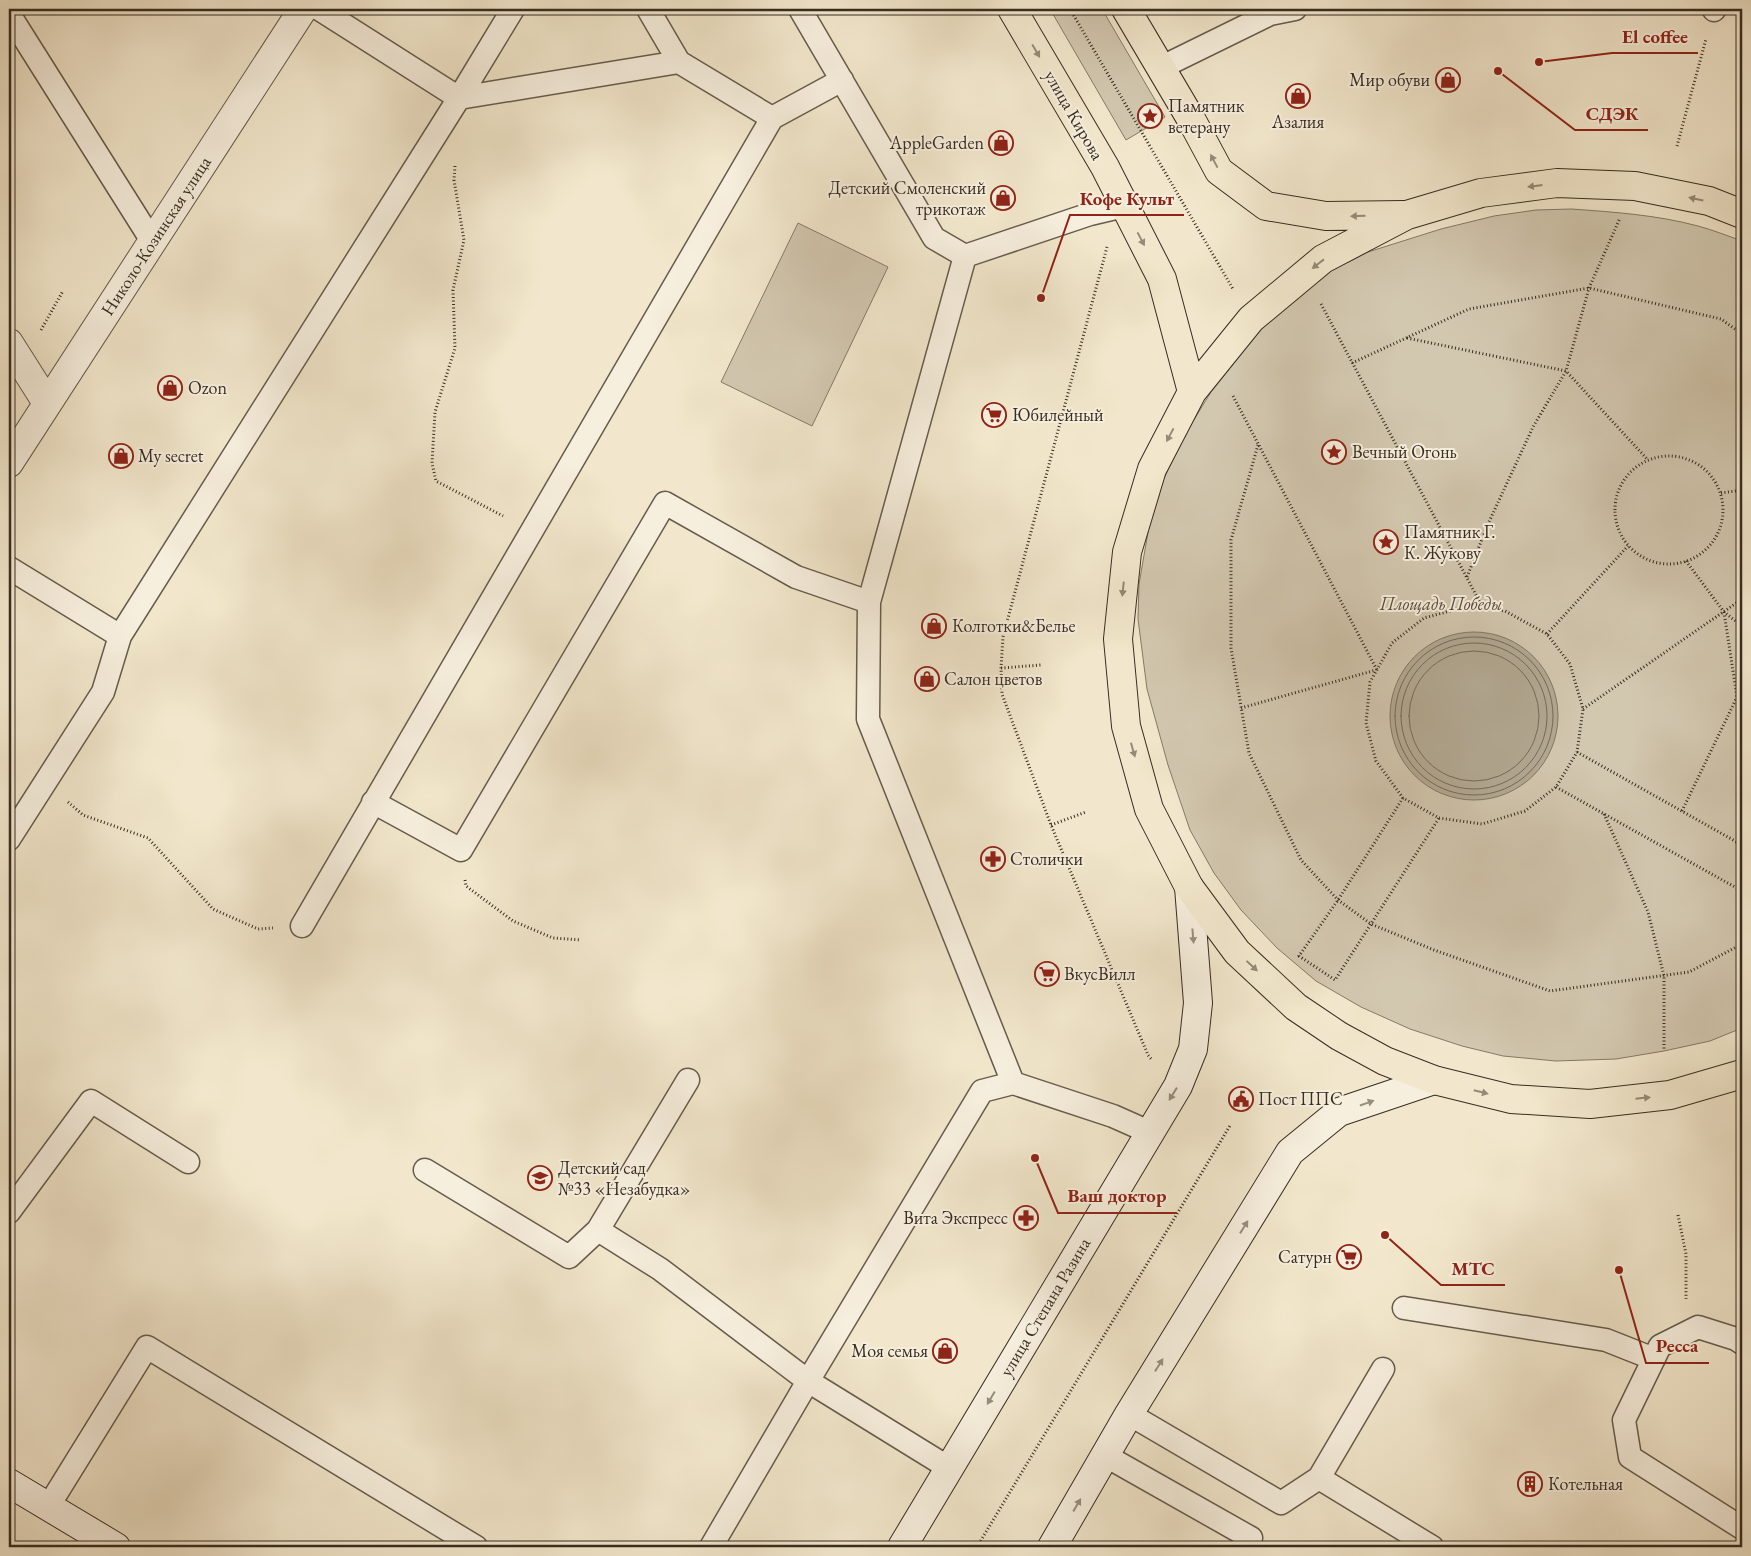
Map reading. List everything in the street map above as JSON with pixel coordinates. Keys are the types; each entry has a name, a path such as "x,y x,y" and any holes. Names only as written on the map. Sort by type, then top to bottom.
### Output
{"main road":[{"name":"Николо-Козинская улица","path":"9,463 303,9"},
{"name":"улица Кирова","path":"1012,9 1105,168 1162,279 1192,392"},
{"path":"1126,9 1191,119 1219,171 1266,206 1326,216 1407,215"},
{"path":"1742,214 1709,201 1635,186 1557,183 1481,193 1407,215 1323,259 1251,319 1192,392 1152,469 1127,552 1118,639 1126,726 1150,809 1189,887 1237,952 1296,1007 1339,1036 1385,1061 1434,1080 1511,1099 1590,1104 1670,1095 1742,1074"},
{"path":"9,343 47,403"},
{"name":"улица Степана Разина","path":"902,1547 1178,1086 1193,1050 1198,1003 1189,887"},
{"path":"1052,1547 1129,1414 1290,1152 1339,1112 1434,1080"},
{"path":"9,1484 116,1547"}],"lane":[{"path":"319,9 459,98 679,62"},
{"path":"9,838 103,692 120,636 459,98 512,9"},
{"path":"648,9 679,62 772,118"},
{"path":"800,9 934,238 965,256 1090,214 1124,206"},
{"path":"1160,68 1270,14 1295,9"},
{"path":"9,14 152,241"},
{"path":"302,926 772,118 842,80"},
{"path":"965,256 869,602 868,719 1013,1083"},
{"path":"373,802 462,850 665,503 796,577 869,602"},
{"path":"9,568 120,636"},
{"path":"425,1170 568,1257 598,1230 688,1080"},
{"path":"711,1547 982,1091 1013,1083 1112,1116 1149,1132"},
{"path":"9,1212 91,1101 188,1162"},
{"path":"598,1230 660,1269 808,1381 949,1468"},
{"path":"1404,1308 1606,1340 1657,1353"},
{"path":"1742,1343 1736,1339 1698,1327 1657,1353 1624,1420 1630,1457 1742,1528"},
{"path":"48,1507 147,1348 476,1547"},
{"path":"1129,1414 1281,1503 1320,1478 1383,1370"},
{"path":"1106,1456 1253,1544"},
{"path":"1320,1478 1432,1547"}],"path":[{"path":"1070,9 1251,319"},
{"path":"1677,146 1714,9"},
{"path":"455,162 454,180 464,240 454,290 455,348 435,412 432,463 436,481 532,531"},
{"path":"1467,577 1488,524 1533,427 1566,371 1589,288 1635,186"},
{"path":"1107,244 1003,637 1002,694 1051,825 1148,1055 1178,1086"},
{"path":"1352,363 1469,308 1589,288 1722,319 1742,334"},
{"path":"1319,300 1483,608"},
{"path":"1406,338 1566,371 1648,460"},
{"path":"1231,392 1377,670"},
{"path":"1258,445 1231,540 1231,648 1241,708 1249,753 1301,860 1338,900 1371,924 1434,950 1550,992 1689,972 1742,944"},
{"path":"1665,456 1683,458 1699,465 1712,477 1720,493 1724,514 1718,534 1705,551 1686,561 1665,564 1645,558 1628,546 1619,531 1615,514 1616,497 1622,482 1634,469 1648,460 1665,456"},
{"path":"1720,493 1742,490"},
{"path":"1547,634 1628,546"},
{"path":"1686,561 1724,612 1742,626"},
{"path":"1583,709 1742,599"},
{"path":"1468,606 1483,608 1505,611 1547,634 1570,664 1583,709 1577,752 1556,787 1525,811 1482,824 1439,818 1403,798 1376,761 1366,723 1370,682 1392,643 1424,618 1468,606"},
{"path":"1724,612 1737,697"},
{"path":"1001,668 1042,664"},
{"path":"1241,708 1377,670"},
{"path":"1682,811 1737,697 1742,694"},
{"path":"1577,752 1742,845"},
{"path":"45,782 83,815 148,838 213,908 258,929 302,926"},
{"path":"1556,787 1742,891"},
{"path":"1403,798 1338,900 1299,956 1335,980 1439,818"},
{"path":"1051,825 1086,812"},
{"path":"1604,814 1648,912 1664,976 1664,1051"},
{"path":"462,850 466,886 513,921 553,938 582,940"},
{"path":"977,1547 1231,1124"},
{"path":"1657,1353 1686,1304 1686,1254 1678,1215"}],"green space":[{"path":"1050,9 1102,9 1165,117 1126,140"},
{"name":"Площадь Победы","path":"1571,209 1667,219 1704,228 1742,241 1742,1028 1710,1041 1664,1051 1616,1059 1556,1061 1503,1056 1462,1046 1410,1029 1361,1007 1316,981 1277,948 1241,910 1214,873 1190,830 1168,765 1147,689 1138,619 1139,584 1150,521 1160,487 1184,436 1211,392 1269,318 1325,274 1368,252 1441,229 1494,216 1536,210"},
{"path":"798,223 888,267 812,426 721,382"}],"water":[{"path":"1466,632 1482,632 1514,642 1539,663 1552,684 1558,716 1552,748 1544,763 1527,781 1506,794 1482,800 1466,800 1442,794 1427,786 1404,763 1396,748 1390,724 1390,708 1396,684 1404,669 1427,646 1442,638"}],"place":[{"name":"El coffee","path":"1539,62"},
{"name":"СДЭК","path":"1498,71"},
{"name":"Мир обуви","path":"1448,80"},
{"name":"Азалия","path":"1298,96"},
{"name":"Памятник ветерану","path":"1150,116"},
{"name":"AppleGarden","path":"1001,143"},
{"name":"Детский Смоленский трикотаж","path":"1003,198"},
{"name":"Кофе Культ","path":"1041,298"},
{"name":"Ozon","path":"170,388"},
{"name":"Юбилейный","path":"994,415"},
{"name":"Вечный Огонь","path":"1334,452"},
{"name":"My secret","path":"121,456"},
{"name":"Памятник Г. К. Жукову","path":"1386,542"},
{"name":"Колготки&Белье","path":"934,626"},
{"name":"Салон цветов","path":"927,679"},
{"name":"Столички","path":"993,859"},
{"name":"ВкусВилл","path":"1047,974"},
{"name":"Пост ППС","path":"1241,1099"},
{"name":"Ваш доктор","path":"1035,1158"},
{"name":"Детский сад №33 «Незабудка»","path":"540,1178"},
{"name":"Вита Экспресс","path":"1026,1218"},
{"name":"МТС","path":"1385,1235"},
{"name":"Сатурн","path":"1349,1257"},
{"name":"Ресса","path":"1619,1270"},
{"name":"Моя семья","path":"945,1351"},
{"name":"Котельная","path":"1530,1484"}]}
